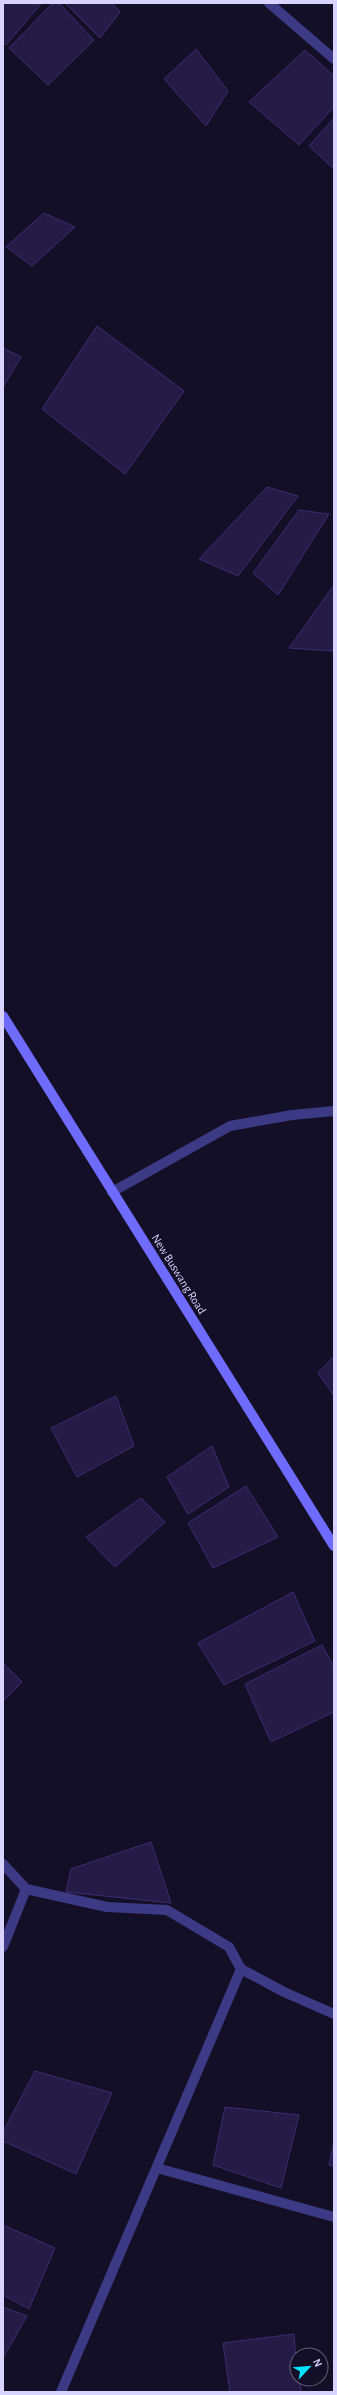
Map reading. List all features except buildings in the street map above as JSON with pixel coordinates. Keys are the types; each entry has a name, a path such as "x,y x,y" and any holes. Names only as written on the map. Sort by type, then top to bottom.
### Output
{"street":[{"path":"269,3 334,58"},
{"name":"New Buswang Road","path":"3,1016 334,1546"},
{"path":"112,1192 230,1126 292,1115 334,1111"},
{"path":"3,1864 26,1889 107,1907 167,1910 229,1947 241,1969 284,1992 334,2014"},
{"path":"3,1947 26,1889"},
{"path":"62,2392 241,1969"},
{"path":"157,2168 334,2218"}]}
